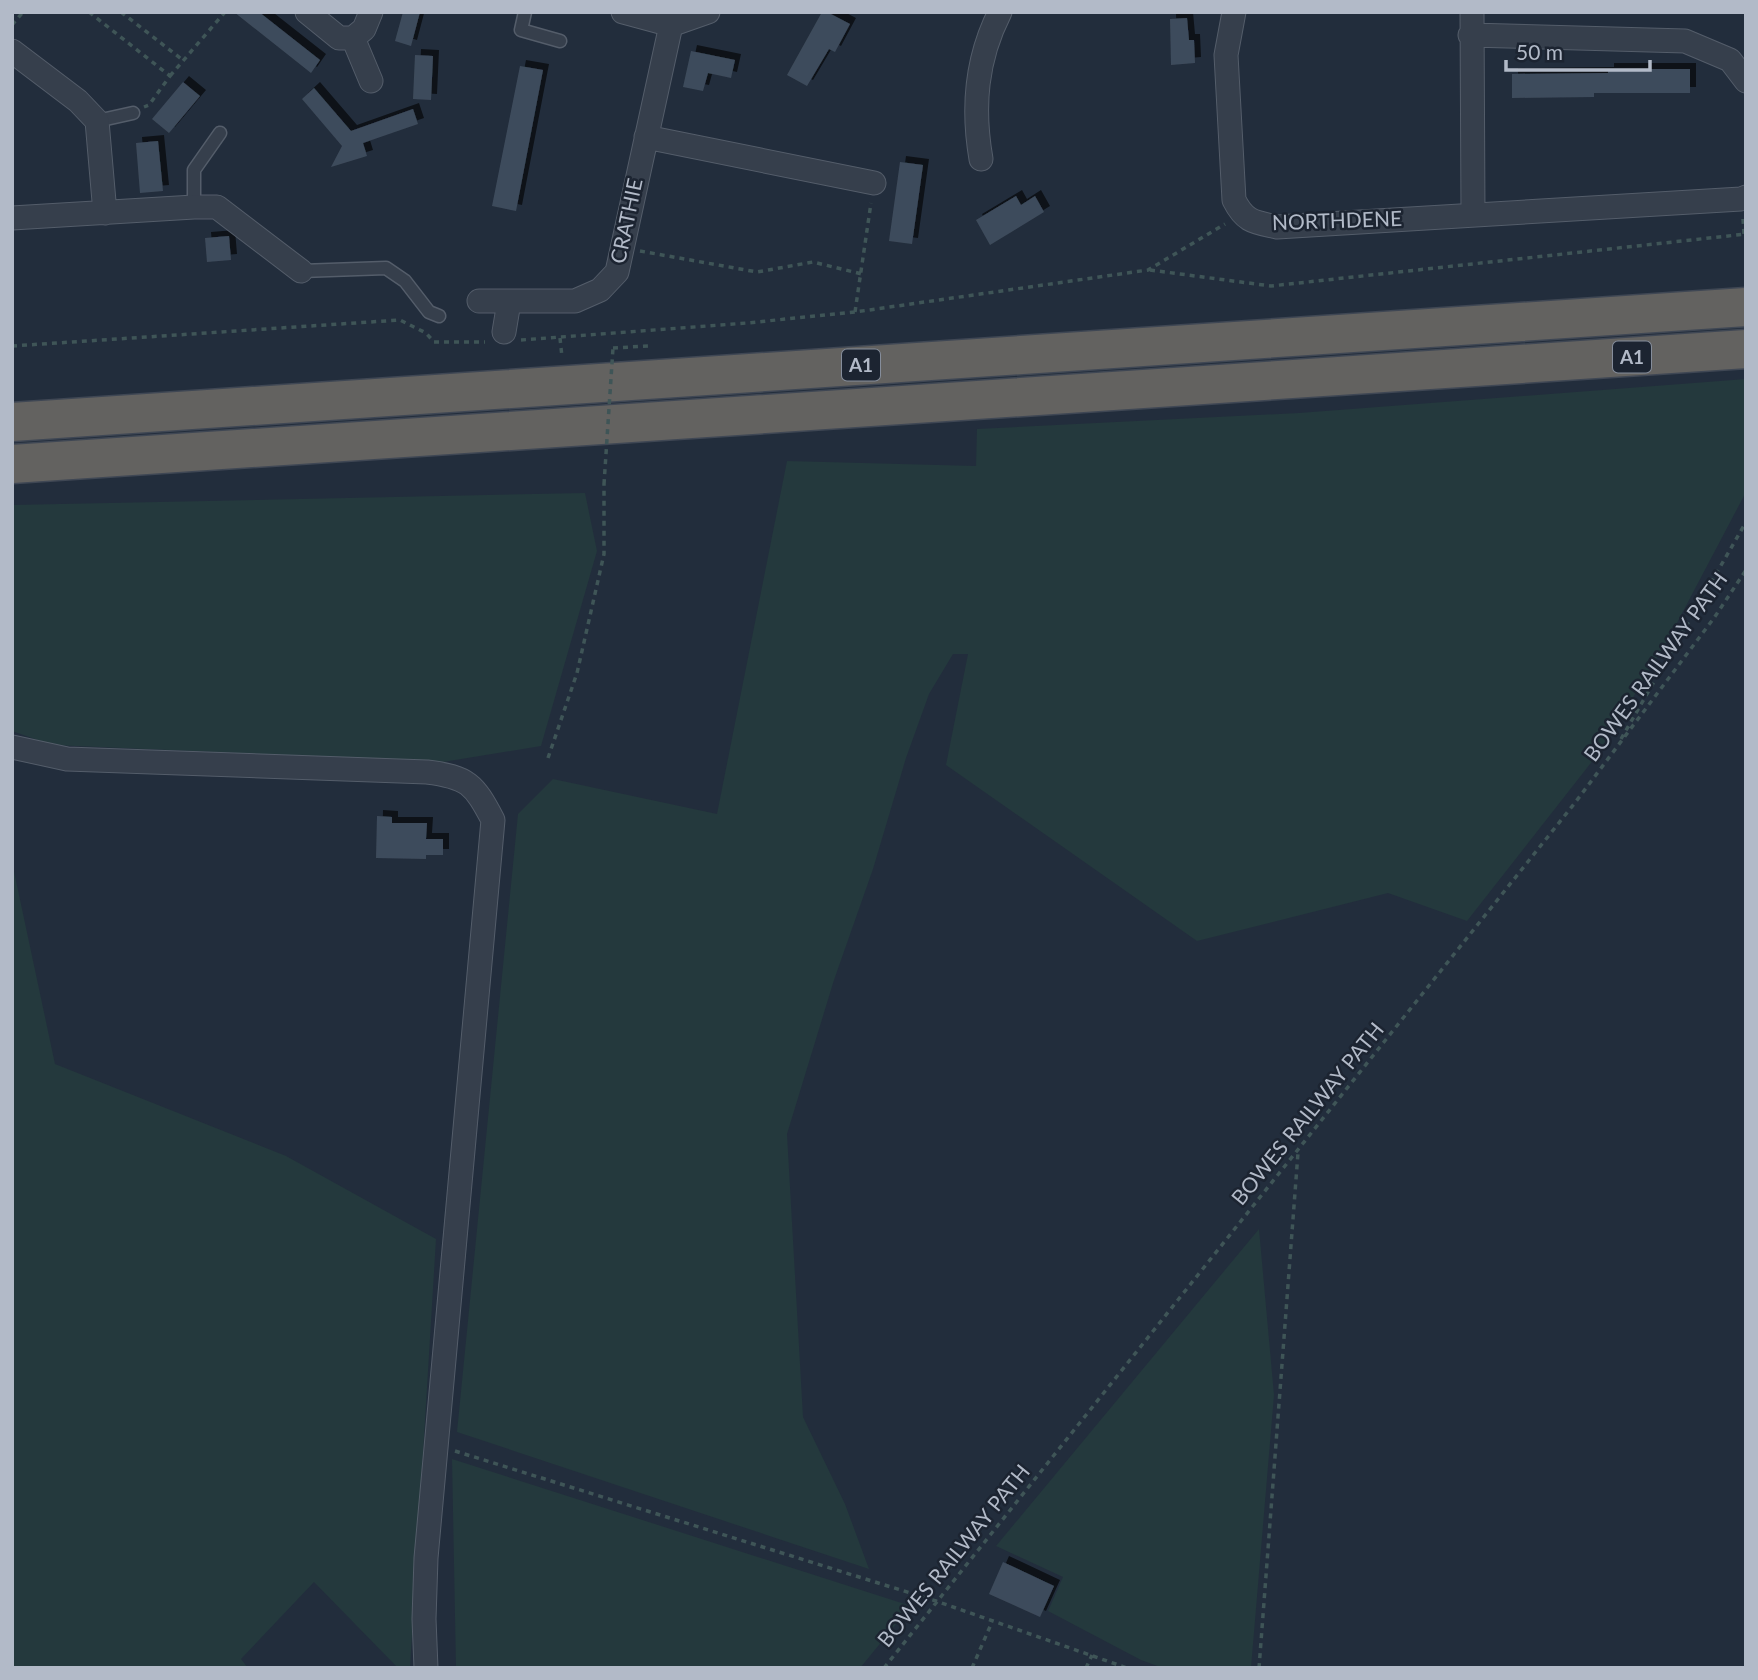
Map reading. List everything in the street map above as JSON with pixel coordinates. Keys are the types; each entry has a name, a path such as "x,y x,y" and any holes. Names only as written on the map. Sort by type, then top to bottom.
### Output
{"highway":[{"name":"A1","path":"12,422 1734,306"},
{"name":"A1","path":"12,464 765,412 1743,350"}],"street":[{"path":"307,12 339,38 354,38 364,29 371,12"},
{"path":"623,12 671,25 708,12"},
{"path":"981,159 976,133 976,89 990,30 1000,12"},
{"name":"NORTHDENE","path":"1234,12 1226,55 1234,200 1241,215 1254,222 1277,227 1746,197"},
{"path":"1472,215 1471,24 1685,41 1730,60 1746,81"},
{"name":"CRATHIE","path":"479,301 575,301 600,290 617,272 671,25"},
{"path":"354,38 370,81"},
{"path":"12,51 78,101 97,121 105,213"},
{"path":"646,137 874,183"},
{"path":"12,218 217,207 301,271"},
{"path":"502,338 509,302"},
{"path":"12,747 67,760 450,775 477,790 493,820 436,1445 424,1619 426,1668"}],"lane":[{"path":"525,12 521,30 560,41"},
{"path":"97,121 133,113"},
{"path":"194,207 194,170 220,133"},
{"path":"301,271 386,268 405,281 429,312 439,317"}],"path":[{"path":"12,25 23,12"},
{"path":"89,12 170,76"},
{"path":"121,12 184,61"},
{"path":"133,113 149,105 225,12"},
{"path":"855,312 874,183"},
{"path":"1148,270 1241,215"},
{"path":"12,346 400,320 426,333 434,342 560,337 855,312 1148,270 1271,286 1746,234"},
{"path":"621,248 758,272 813,262 862,274"},
{"path":"560,337 560,357"},
{"path":"548,758 577,673 604,554 604,484 612,348"},
{"path":"1614,753 1746,522"},
{"name":"BOWES RAILWAY PATH","path":"884,1668 1614,753 1714,618 1746,570"},
{"path":"1259,1668 1298,1152"},
{"path":"436,1445 936,1601 1127,1668"},
{"path":"972,1668 992,1622"},
{"path":"1086,1668 1092,1655"}],"green space":[{"path":"1746,379 1746,492 1669,638 1601,750 1467,921 1388,893 1197,941 946,765 968,654 953,654 929,694 906,758 787,1134 803,1417 845,1504 869,1569 457,1432 518,814 553,779 717,814 787,461 976,466 977,429 1299,413"},
{"path":"585,493 597,551 541,746 443,762 52,745 12,731 12,505"},
{"path":"12,862 55,1064 286,1156 436,1239 410,1668 398,1668 314,1582 241,1659 248,1668 12,1668"},
{"path":"1259,1229 1274,1395 1251,1668 1163,1668 1141,1660 1048,1611 1063,1577 996,1546"},
{"path":"452,1459 911,1606 860,1668 456,1668"}],"building":[{"path":"234,12 259,12 320,60 311,73"},
{"path":"403,12 420,12 411,46 395,41"},
{"path":"822,12 850,24 835,52 829,49 807,86 787,75"},
{"path":"1187,18 1189,40 1194,40 1195,63 1171,65 1170,19"},
{"path":"691,51 735,60 731,78 708,73 703,91 683,87"},
{"path":"415,55 433,56 431,100 413,99"},
{"path":"520,66 543,70 516,211 492,206"},
{"path":"1608,69 1690,69 1690,93 1594,93 1594,97 1512,98 1512,74 1608,73"},
{"path":"183,82 200,96 169,133 152,119"},
{"path":"314,88 351,131 413,109 418,124 363,143 367,156 331,167 342,146 302,99"},
{"path":"158,141 163,191 140,193 136,143"},
{"path":"900,162 923,165 912,244 889,241"},
{"path":"1016,196 1021,205 1035,196 1044,212 990,245 976,220"},
{"path":"229,236 231,260 207,262 205,238"},
{"path":"377,816 392,817 392,823 427,823 426,839 443,839 443,855 426,855 426,859 376,858"},
{"path":"1003,1562 1054,1586 1040,1617 989,1594"}]}
